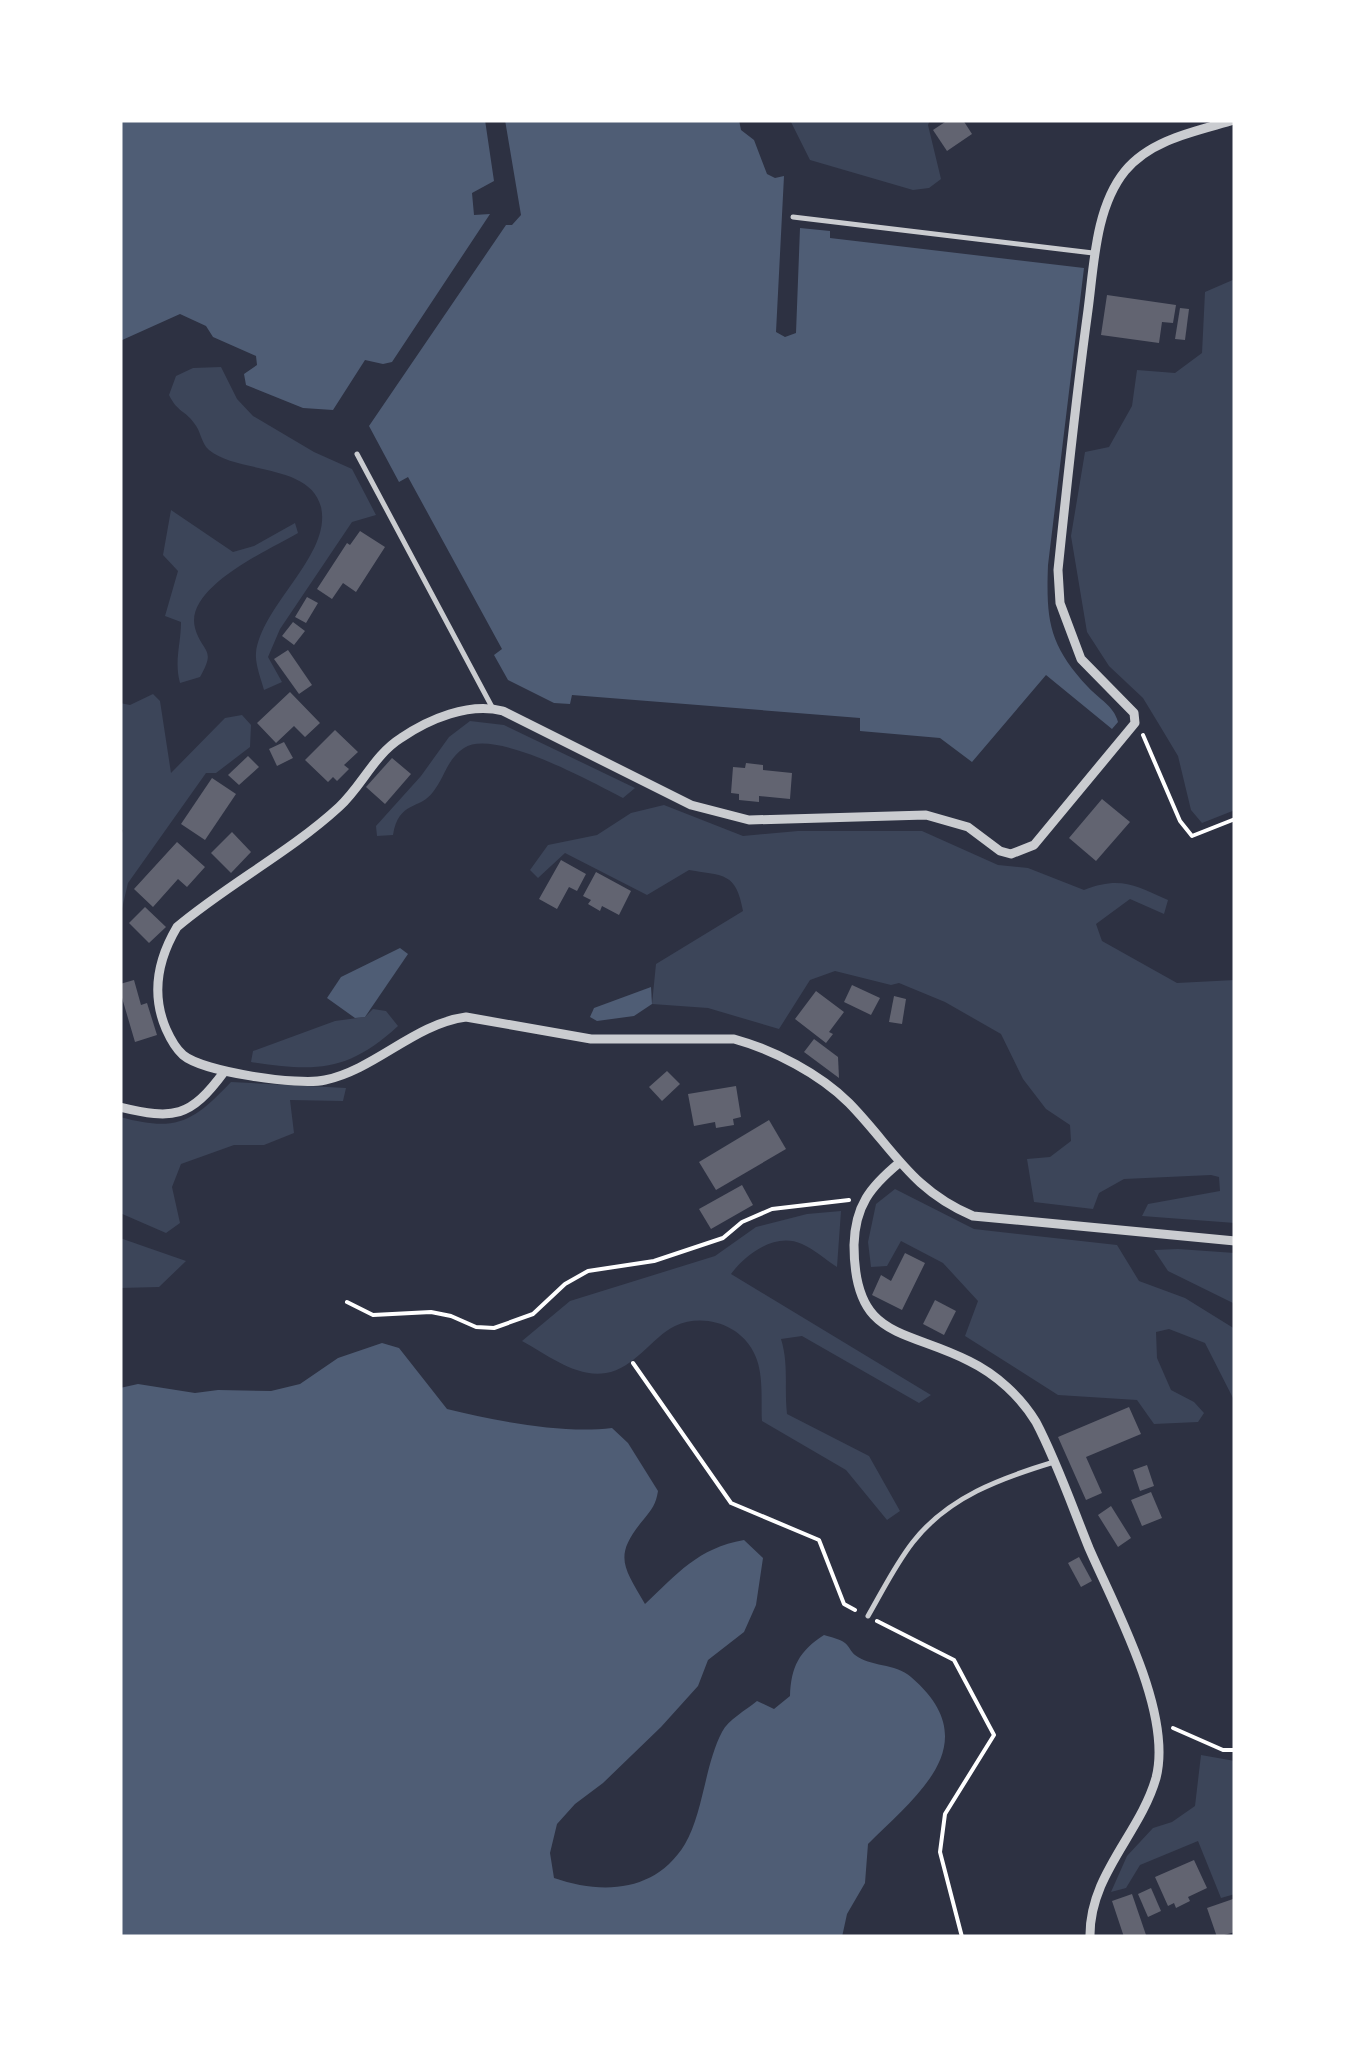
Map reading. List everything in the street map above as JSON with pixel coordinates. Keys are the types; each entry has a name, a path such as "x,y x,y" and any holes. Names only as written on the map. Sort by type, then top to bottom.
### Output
{"street":[{"path":"1234,120 1177,137 1146,152 1126,169 1105,207 1058,570 1060,604 1081,658 1134,712 1135,722 1034,845 1011,854 1000,851 968,827 926,815 749,820 723,816 691,805 492,708 456,712 401,737 383,752 336,810 176,927 164,948 157,1002 171,1041 201,1066 224,1072 324,1080 429,1028 466,1017 591,1039 734,1039 756,1045 823,1081 848,1102 899,1163 945,1204 973,1216 1235,1241"},
{"path":"120,1107 158,1116 180,1114 210,1090 224,1072"},
{"path":"899,1163 875,1183 856,1216 855,1260 863,1300 876,1319 898,1334 970,1362 1020,1398 1054,1462 1135,1653 1156,1719 1157,1773 1148,1802 1095,1896 1090,1937"}],"lane":[{"path":"793,217 1096,254"},
{"path":"357,454 492,708"},
{"path":"868,1616 914,1540 936,1519 977,1490 1054,1462"}],"path":[{"path":"1135,722 1150,743 1180,821 1192,836 1235,819"},
{"path":"346,1302 373,1315 431,1312 476,1327 494,1328 533,1314 566,1284 588,1271 654,1260 723,1238 742,1222 772,1209 863,1199"},
{"path":"633,1363 732,1502 819,1540 844,1604 954,1660 994,1735 945,1814 940,1852 962,1937"},
{"path":"1156,1719 1208,1744 1235,1750"}],"shaded area":[{"path":"120,120 485,120 494,181 472,193 474,215 490,214 392,362 365,360 333,410 303,408 246,385 244,374 257,365 256,356 213,337 206,326 180,314 120,341"},
{"path":"505,120 739,120 741,130 754,140 767,174 775,178 784,176 776,332 785,337 796,333 800,228 830,231 830,238 1084,268 1048,565 1048,602 1058,645 1075,672 1113,711 1118,722 1112,729 1046,675 972,762 940,738 860,731 860,718 572,695 570,704 554,703 508,680 494,655 502,649 408,477 399,482 369,426 506,225 512,225 521,215"},
{"path":"790,120 930,120 941,179 929,188 913,190 810,160"},
{"path":"1235,279 1235,810 1202,823 1191,810 1178,756 1160,726 1143,698 1109,666 1087,632 1071,536 1085,452 1109,447 1132,406 1137,370 1175,373 1202,353 1205,292"},
{"path":"221,367 237,399 253,416 352,469 376,515 352,522 280,629 268,657 282,682 264,690 256,657 261,635 316,543 322,525 321,507 303,483 222,458 209,450 194,423 172,401 169,395 176,376 193,368"},
{"path":"171,510 233,552 254,546 295,523 298,533 232,571 203,598 195,613 195,628 207,661 200,677 180,683 181,622 165,616 178,571 163,555"},
{"path":"153,694 160,701 171,773 225,718 242,715 251,725 250,747 216,773 206,773 128,883 120,917 120,703 130,705"},
{"path":"470,721 504,725 635,788 623,798 543,759 497,745 478,744 458,752 428,798 400,816 393,835 377,836 376,826 421,776 449,737"},
{"path":"664,805 743,836 798,831 922,831 998,865 1028,868 1084,890 1127,884 1168,900 1164,914 1130,899 1096,924 1102,941 1177,983 1235,980 1235,1223 1142,1216 1148,1204 1220,1191 1219,1177 1211,1175 1124,1179 1099,1193 1093,1209 1034,1202 1027,1159 1050,1157 1071,1141 1070,1125 1046,1109 1023,1079 1001,1034 945,1002 899,983 891,985 835,971 810,980 779,1029 708,1008 652,1004 656,964 743,911 732,882 720,875 689,870 647,895 565,853 538,878 530,870 548,845 597,835 631,813"},
{"path":"400,948 408,954 365,1017 355,1018 327,998 341,977"},
{"path":"651,987 652,1004 634,1016 597,1021 590,1017 594,1008"},
{"path":"373,1009 386,1011 398,1026 347,1060 313,1067 251,1062 253,1051 335,1021 365,1017"},
{"path":"231,1082 346,1088 343,1101 290,1100 294,1133 264,1145 234,1145 181,1164 172,1187 180,1223 166,1233 120,1213 120,1117 155,1124 182,1120 205,1107"},
{"path":"895,1189 974,1229 1117,1245 1139,1281 1185,1298 1235,1329 1235,1402 1205,1343 1169,1329 1156,1332 1157,1358 1171,1390 1194,1402 1204,1413 1198,1422 1154,1424 1137,1400 1058,1395 965,1336 978,1301 943,1263 901,1241 887,1266 871,1267 868,1242 876,1204"},
{"path":"841,1211 837,1267 802,1244 782,1241 762,1247 731,1274 931,1395 919,1403 802,1336 781,1339 787,1414 869,1456 900,1511 887,1520 846,1470 762,1421 757,1361 748,1343 730,1328 709,1321 686,1322 658,1337 625,1366 595,1374 573,1369 522,1341 570,1301 715,1256 756,1227 807,1214"},
{"path":"120,1238 186,1261 159,1287 120,1288"},
{"path":"1154,1250 1235,1253 1235,1304 1168,1271"},
{"path":"382,1343 399,1348 447,1409 551,1428 612,1428 628,1443 658,1491 625,1552 627,1570 645,1604 689,1564 714,1549 744,1540 763,1558 756,1605 744,1632 708,1660 698,1686 661,1727 557,1824 550,1853 554,1878 591,1887 627,1885 659,1872 673,1860 691,1832 716,1745 725,1728 757,1701 774,1709 790,1696 798,1661 824,1635 843,1642 861,1659 905,1673 933,1701 944,1724 944,1746 937,1767 906,1807 868,1844 865,1883 847,1914 842,1937 120,1937 120,1388 138,1384 195,1393 271,1391 300,1384 338,1358"},
{"path":"1201,1755 1235,1761 1235,1894 1221,1898 1198,1841 1140,1865 1126,1888 1111,1892 1127,1856 1153,1828 1172,1822 1195,1806"}],"building":[{"path":"948,120 963,120 972,134 947,151 933,130"},
{"path":"1107,295 1176,305 1173,323 1162,322 1159,343 1101,335"},
{"path":"1180,308 1189,309 1185,340 1175,339"},
{"path":"360,531 385,547 356,592 343,583 332,599 317,589 347,543 350,545"},
{"path":"307,597 318,603 306,623 295,617"},
{"path":"293,622 305,631 294,645 282,636"},
{"path":"288,650 312,685 299,694 274,659"},
{"path":"290,692 320,723 305,737 294,726 276,743 257,723"},
{"path":"335,730 358,752 344,765 349,769 337,781 333,777 328,782 305,760"},
{"path":"284,742 293,758 277,766 269,749"},
{"path":"248,756 259,767 239,785 228,775"},
{"path":"392,758 411,774 385,804 366,787"},
{"path":"746,763 763,765 763,770 792,773 790,799 759,796 759,802 739,800 739,794 731,793 733,767 745,768"},
{"path":"212,778 236,794 205,840 181,824"},
{"path":"1102,799 1130,822 1096,861 1069,838"},
{"path":"232,832 251,852 231,873 211,853"},
{"path":"177,842 205,867 187,887 178,879 153,907 134,889"},
{"path":"561,860 586,874 577,891 569,887 557,909 539,899"},
{"path":"596,872 631,891 619,915 602,906 600,911 583,896"},
{"path":"145,907 166,927 149,943 129,923"},
{"path":"134,980 141,1005 147,1003 157,1035 135,1042 120,991 120,984"},
{"path":"852,985 880,998 871,1015 844,1002"},
{"path":"816,991 844,1012 826,1043 795,1019"},
{"path":"894,996 906,999 902,1024 889,1022"},
{"path":"814,1039 838,1057 839,1078 804,1052"},
{"path":"667,1071 680,1084 662,1101 649,1087"},
{"path":"736,1086 741,1117 733,1119 734,1125 716,1128 715,1122 694,1126 688,1094"},
{"path":"769,1120 786,1149 716,1190 699,1162"},
{"path":"742,1185 753,1205 711,1229 699,1209"},
{"path":"905,1253 925,1263 902,1310 872,1295 881,1275 891,1281"},
{"path":"935,1300 956,1311 944,1335 923,1324"},
{"path":"1129,1407 1141,1434 1086,1457 1102,1493 1086,1500 1058,1437"},
{"path":"1147,1465 1154,1486 1140,1491 1133,1470"},
{"path":"1151,1492 1162,1518 1142,1526 1131,1500"},
{"path":"1111,1506 1131,1538 1118,1547 1098,1515"},
{"path":"1079,1557 1092,1581 1081,1587 1068,1563"},
{"path":"1194,1860 1207,1888 1176,1908 1174,1903 1168,1906 1155,1877"},
{"path":"1151,1888 1161,1911 1148,1917 1138,1894"},
{"path":"1132,1894 1146,1935 1141,1937 1124,1937 1112,1901"},
{"path":"1233,1899 1235,1932 1217,1937 1207,1908"}]}
